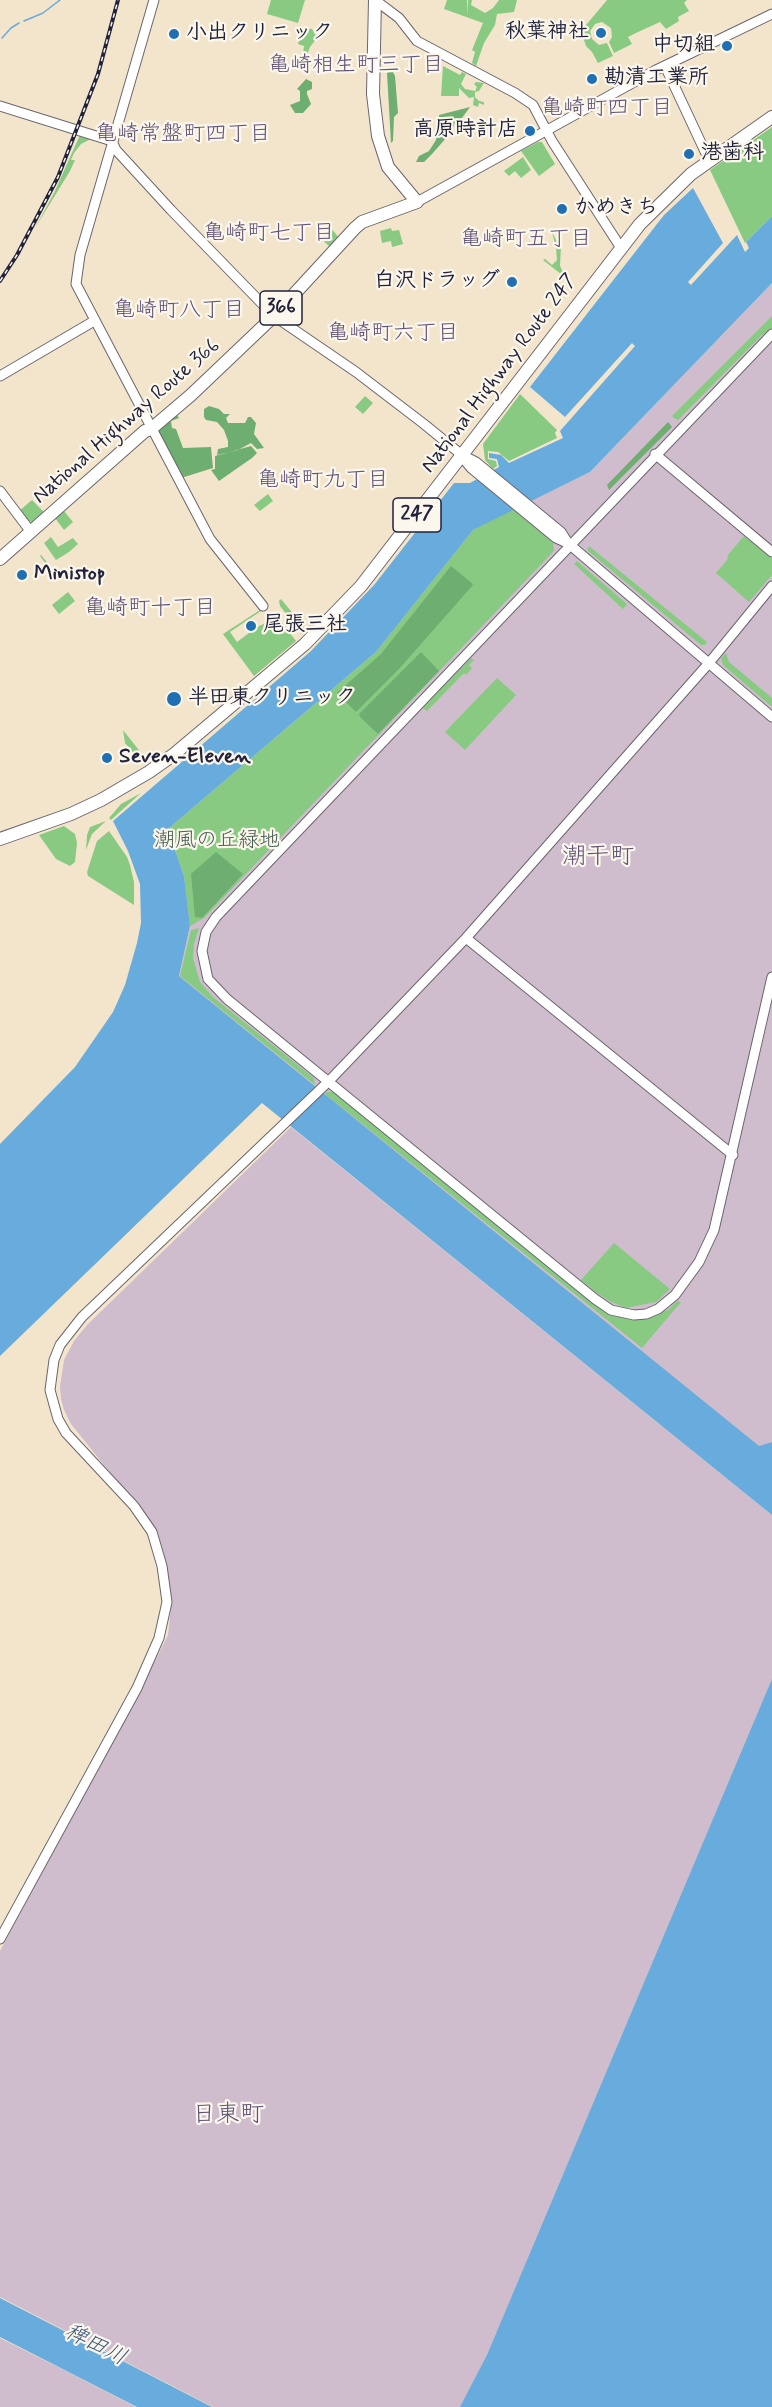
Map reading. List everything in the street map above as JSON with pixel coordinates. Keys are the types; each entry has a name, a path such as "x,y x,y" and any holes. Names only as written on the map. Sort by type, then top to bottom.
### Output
{"highway":[{"path":"375,0 373,94 378,136 388,167 417,202"},
{"name":"National Highway Route 247","path":"0,839 71,814 101,800 148,772 173,755 305,644 361,586 621,248 661,202 709,160 772,117"},
{"name":"National Highway Route 366","path":"0,559 145,431 151,429 191,395 274,316 362,222 417,202"}],"street":[{"path":"154,0 112,141 76,277 78,291 210,539 263,606"},
{"path":"375,0 399,18 412,37 425,46 528,101 535,108 552,141 621,248"},
{"path":"417,202 665,66 772,14"},
{"path":"665,66 709,160"},
{"path":"0,106 112,141 116,150 137,174 274,316 356,372 477,468 525,508 556,538 570,544 772,717"},
{"path":"0,376 94,321"},
{"path":"772,334 655,454 216,917 206,932 202,951 202,960 208,979 213,986 595,1299 622,1313 646,1314 658,1309 675,1295 688,1279 714,1230 772,977"},
{"path":"764,343 772,350"},
{"path":"655,454 772,552"},
{"path":"0,491 31,531"},
{"path":"0,1939 137,1688 159,1638 167,1602 162,1566 152,1532 134,1506 66,1432 58,1419 50,1390 54,1360 68,1333 82,1317 318,1092 466,938 709,663 772,586"},
{"path":"466,938 733,1155"}],"shaded area":[{"path":"772,283 772,1442 759,1447 179,976 190,926 184,876 376,652 473,530 590,472"},
{"path":"291,1127 772,1515 772,1687 493,2351 463,2407 213,2407 0,2297 0,1951 133,1705 168,1635 171,1606 164,1555 156,1530 71,1424 64,1410 60,1386 64,1360 74,1341 87,1325"},
{"path":"0,2338 64,2370 136,2407 0,2407"}],"green space":[{"path":"271,0 305,0 298,23 267,14"},
{"path":"447,0 467,0 467,15 468,0 472,0 471,5 485,13 499,0 517,0 514,12 497,14 495,25 484,43 476,66 472,63 475,52 472,50 483,23 444,9"},
{"path":"607,0 687,0 684,3 689,11 678,17 679,21 666,29 660,22 628,37 632,44 614,53 609,42 612,37 611,28 602,22 595,24 590,31 592,39 599,45 607,43 613,56 598,63 586,46 581,31"},
{"path":"303,28 312,29 317,38 307,55 303,54 304,46 298,44"},
{"path":"443,66 460,75 462,72 466,74 461,84 465,89 475,91 476,82 484,83 479,91 475,92 475,97 484,102 484,105 479,103 478,107 473,105 474,97 469,98 459,88 459,96 441,96"},
{"path":"392,70 395,76 398,113 394,117 391,143 387,73"},
{"path":"306,79 312,82 312,89 307,91 311,104 303,113 295,113 290,105 300,101 300,91 297,89"},
{"path":"470,107 462,118 457,119 453,128 446,125 443,133 447,137 432,154 424,162 416,162 419,156 429,151 436,140 439,115"},
{"path":"772,127 772,216 745,243 710,170"},
{"path":"80,135 91,139 81,144 74,153 71,160 75,160 70,171 35,228 54,193"},
{"path":"542,142 555,164 539,176 521,151"},
{"path":"523,157 531,170 521,178 515,171 509,176 504,171"},
{"path":"331,228 339,238 330,247 319,237"},
{"path":"391,228 392,231 399,230 403,244 392,247 391,241 382,243 380,231"},
{"path":"552,232 561,246 560,266 566,278 543,260 545,259 552,265 557,260"},
{"path":"772,316 772,329 762,335 678,420 674,418 672,416"},
{"path":"520,394 557,430 555,433 557,438 509,461 498,452 488,451 488,459 496,461 497,466 493,469 485,460 483,444"},
{"path":"365,396 373,403 363,414 355,407"},
{"path":"209,406 219,409 224,414 230,414 226,418 228,423 245,423 248,417 251,417 256,423 254,434 264,448 257,449 251,443 238,450 217,455 218,449 228,447 228,441 224,430 217,422 206,420 204,417 204,409"},
{"path":"175,412 179,418 171,421 172,428 176,429 183,448 211,447 213,468 181,478 156,430"},
{"path":"668,422 672,427 609,490 607,485"},
{"path":"251,446 257,453 219,481 211,470 215,469 215,456"},
{"path":"268,494 273,501 260,511 254,505"},
{"path":"32,500 44,512 32,522 27,521 19,511"},
{"name":"潮風の丘緑地","path":"513,509 553,542 554,550 551,554 204,918 190,926 184,876 168,829 376,652 473,530"},
{"path":"64,511 73,522 64,530 55,518"},
{"path":"744,536 772,558 772,575 749,602 716,573"},
{"path":"51,537 58,547 73,538 78,544 56,560 44,543"},
{"path":"589,546 707,642 705,645 701,645 587,550"},
{"path":"41,555 54,571 50,574 46,570 37,577 34,573 46,564"},
{"path":"577,561 627,604 623,609 574,564"},
{"path":"451,566 473,584 472,586 399,669 356,712 337,693 381,654"},
{"path":"68,592 75,601 59,614 52,605"},
{"path":"281,599 304,627 303,630 312,623 313,625 302,634 280,606"},
{"path":"260,610 230,632 237,642 257,627 270,621 273,624 279,619 296,641 254,676 223,634"},
{"path":"421,652 439,671 378,734 359,714"},
{"path":"726,653 729,662 772,698 772,707 723,665 721,658"},
{"path":"471,658 474,660 469,665 472,668 466,675 464,673 427,711 423,708"},
{"path":"497,678 516,695 465,750 445,732"},
{"path":"123,730 142,754 136,756 125,743"},
{"path":"141,793 111,820 109,818 121,804"},
{"path":"106,821 92,834 86,850 90,827"},
{"path":"64,826 75,834 77,843 75,862 70,866 56,859 39,835"},
{"path":"109,831 130,865 134,882 134,905 88,876 87,872 97,841"},
{"path":"216,852 243,874 202,918 195,917 191,874"},
{"path":"199,928 193,958 200,982 213,997 314,1078 315,1085 180,976 191,930"},
{"path":"334,1092 613,1315 635,1320 646,1318 668,1310 677,1301 681,1302 642,1348 325,1094"},
{"path":"614,1243 670,1289 656,1302 626,1308 611,1302 581,1280"}],"water":[{"path":"693,188 723,243 688,282 691,285 737,235 745,252 749,248 746,242 772,216 772,283 590,472 473,530 376,652 168,829 184,876 190,926 179,976 759,1446 772,1442 772,1515 262,1103 0,1356 0,1144 75,1067 113,1012 125,985 137,943 141,923 140,884 128,851 113,821 311,651 374,585 454,483 470,483 499,467 497,459 489,458 489,453 501,455 509,463 563,438 560,431 635,346 632,343 565,417 530,387 664,215"},
{"path":"772,1679 772,2407 460,2407 487,2355"},
{"path":"0,2298 212,2407 137,2407 0,2337"}],"waterway":[{"path":"24,21 43,13 60,0"},
{"path":"2,38 19,23"}],"railway":[{"path":"0,281 17,255 58,177 98,74 118,0"}],"place":[{"name":"秋葉神社","path":"601,33"},
{"name":"小出クリニック","path":"174,34"},
{"name":"中切組","path":"727,46"},
{"name":"勘清工業所","path":"592,79"},
{"name":"高原時計店","path":"530,131"},
{"name":"港歯科","path":"689,154"},
{"name":"かめきち","path":"562,209"},
{"name":"白沢ドラッグ","path":"512,282"},
{"name":"Ministop","path":"22,575"},
{"name":"尾張三社","path":"251,626"},
{"name":"半田東クリニック","path":"174,699"},
{"name":"Seven-Eleven","path":"107,758"}],"district":[{"name":"亀崎相生町三丁目","path":"356,66"},
{"name":"亀崎町四丁目","path":"607,109"},
{"name":"亀崎常盤町四丁目","path":"183,135"},
{"name":"亀崎町七丁目","path":"269,234"},
{"name":"亀崎町五丁目","path":"526,240"},
{"name":"亀崎町八丁目","path":"179,311"},
{"name":"亀崎町六丁目","path":"393,334"},
{"name":"亀崎町九丁目","path":"323,481"},
{"name":"亀崎町十丁目","path":"150,609"},
{"name":"潮干町","path":"598,858"},
{"name":"日東町","path":"228,2116"}],"water label":[{"name":"稗田川","path":"95,2346"}]}
